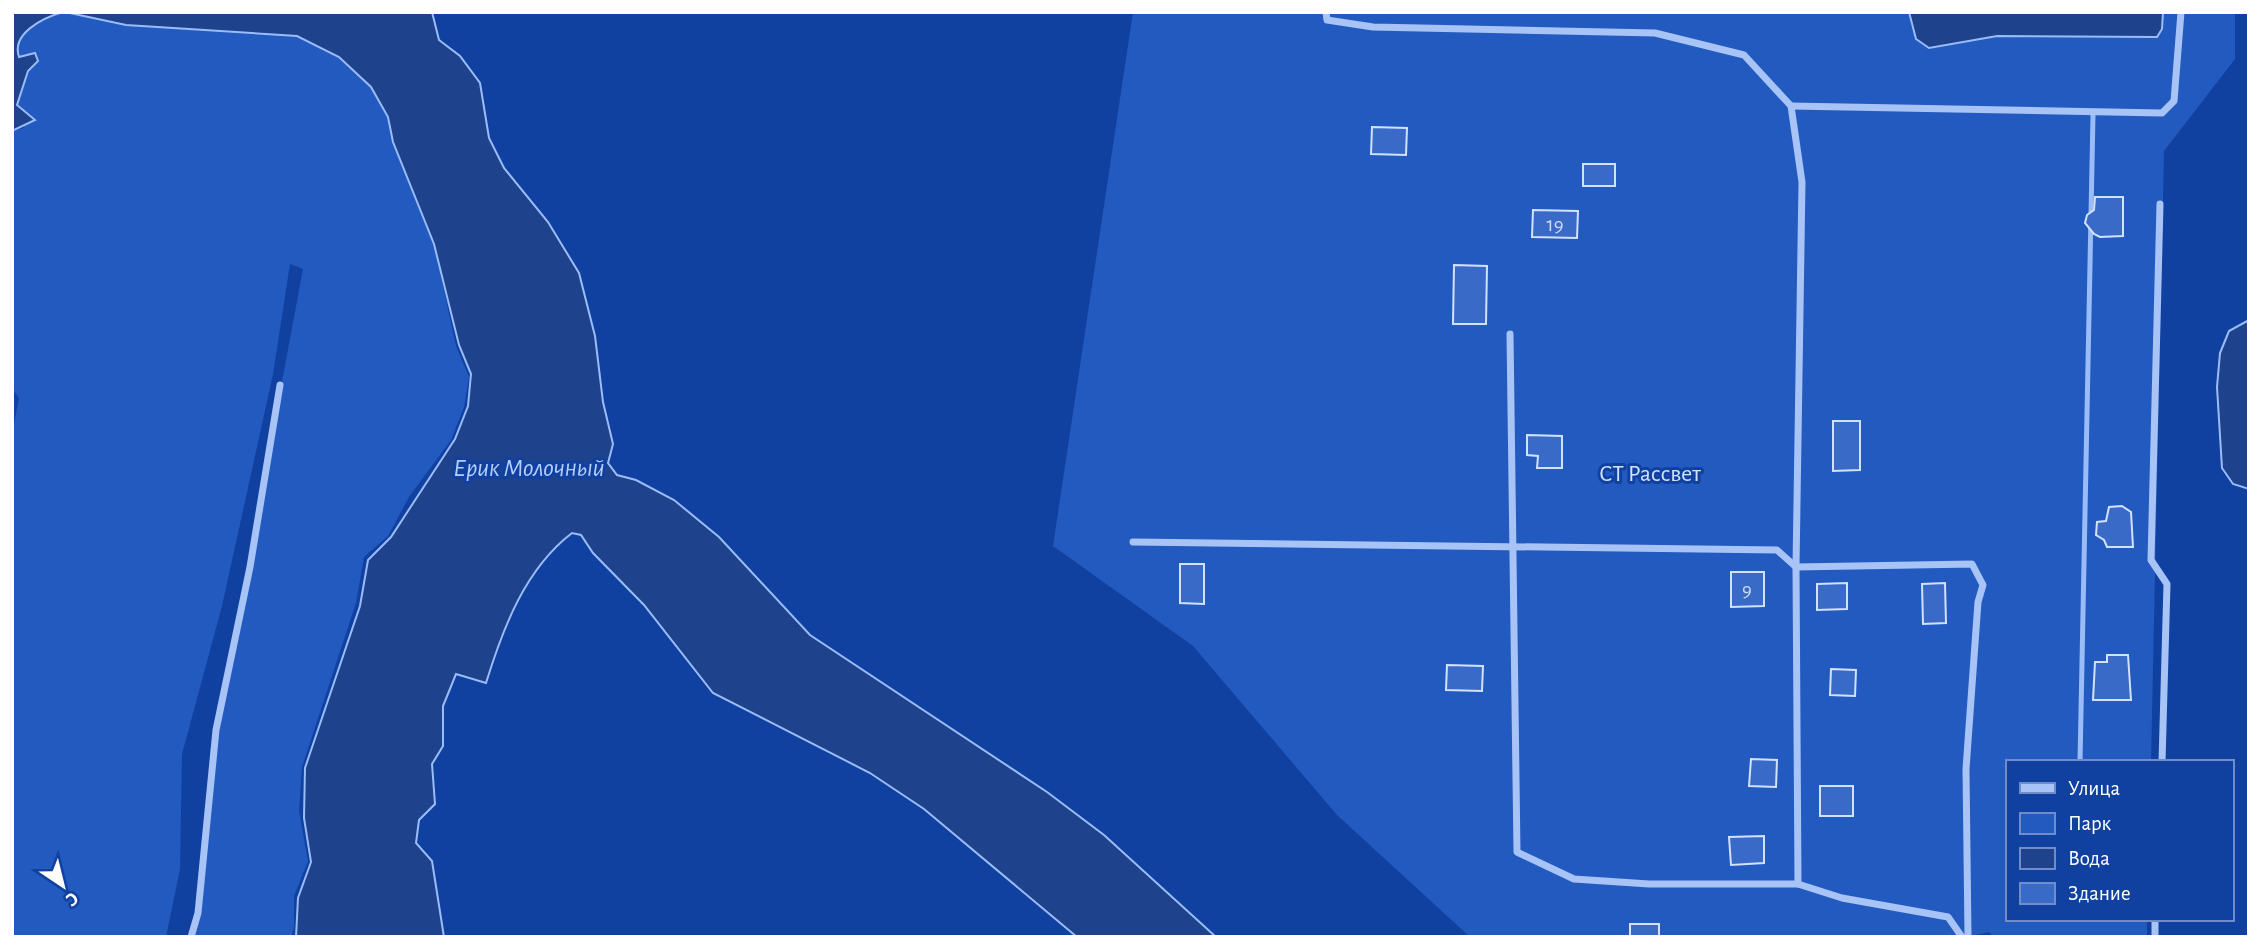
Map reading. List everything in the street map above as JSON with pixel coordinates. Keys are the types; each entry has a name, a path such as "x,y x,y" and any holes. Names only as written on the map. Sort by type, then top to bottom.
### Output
{"street":[{"path":"1326,12 1327,20 1373,27 1655,33 1744,54 1791,106 1802,182 1796,567 1798,884"},
{"path":"1791,106 2162,113 2174,101 2181,12"},
{"path":"2160,204 2151,560 2167,584 2162,760"},
{"path":"1510,334 1517,852 1574,879 1650,884 1798,884 1842,898 1948,917 1965,937"},
{"path":"191,937 198,913 216,730 250,567 280,385"},
{"path":"1133,542 1777,550 1796,567 1972,564 1983,585 1978,603 1966,769 1965,937"}],"green space":[{"path":"63,12 126,25 297,36 339,57 371,87 388,117 393,142 434,244 456,346 469,377 464,407 451,440 409,497 388,536 364,557 356,603 302,767 299,811 308,861 294,896 294,928 291,937 193,937 217,730 303,269 290,264 273,374 222,606 182,754 180,869 166,937 12,937 12,434 19,398 12,388 12,131 24,128 17,105 28,71 15,47 23,35 35,25"},
{"name":"СТ Рассвет","path":"1133,12 2235,12 2235,59 2164,151 2151,760 2006,760 2006,921 2147,921 2147,937 1994,937 1989,932 1967,937 1470,937 1337,815 1193,646 1053,546"}],"water":[{"path":"12,12 63,12 30,28 20,41 19,57 35,53 38,61 28,71 17,105 35,120 12,131"},
{"name":"Ерик Молочный","path":"65,12 432,12 439,40 460,56 480,83 489,138 504,168 548,222 579,273 595,336 603,402 613,444 608,463 617,475 636,480 674,500 719,537 810,635 1047,792 1104,835 1216,937 1077,937 924,809 870,773 713,693 644,605 593,553 581,535 572,533 541,564 518,601 500,641 486,683 456,674 443,706 443,746 432,764 435,804 419,820 416,843 432,861 444,937 296,937 298,898 311,862 304,818 305,768 360,606 368,560 391,537 455,439 468,406 471,374 459,345 434,244 393,142 388,117 371,87 339,57 297,36 126,25"},
{"path":"1909,12 2163,12 2162,29 2157,37 1997,36 1929,48 1916,39"},
{"path":"2249,320 2249,489 2233,484 2222,468 2217,387 2220,353 2229,331"}],"building":[{"path":"1372,127 1407,128 1406,155 1371,154"},
{"path":"1583,164 1615,164 1615,186 1583,186"},
{"path":"2095,197 2123,197 2123,236 2100,237 2085,223 2087,215 2094,210"},
{"path":"1533,210 1578,211 1577,238 1532,237"},
{"path":"1454,265 1487,266 1486,324 1453,324"},
{"path":"1833,421 1860,421 1860,470 1833,471"},
{"path":"1527,435 1562,436 1562,468 1537,468 1538,456 1527,455"},
{"path":"2122,506 2131,512 2133,547 2107,547 2104,540 2096,535 2097,522 2106,521 2109,507"},
{"path":"1180,564 1204,564 1204,604 1180,603"},
{"path":"1731,572 1764,572 1764,606 1731,607"},
{"path":"1847,583 1847,609 1817,610 1817,584"},
{"path":"1945,583 1946,623 1923,624 1922,584"},
{"path":"2107,655 2128,655 2131,700 2093,700 2095,662 2107,662"},
{"path":"1447,665 1483,666 1482,691 1446,690"},
{"path":"1831,669 1856,670 1855,696 1830,695"},
{"path":"1751,759 1777,760 1776,787 1749,786"},
{"path":"1820,786 1853,786 1853,816 1820,816"},
{"path":"1764,836 1764,863 1731,865 1729,837"},
{"path":"1630,924 1659,924 1659,937 1630,937"}],"waterway":[{"path":"2080,760 2093,115"}]}
